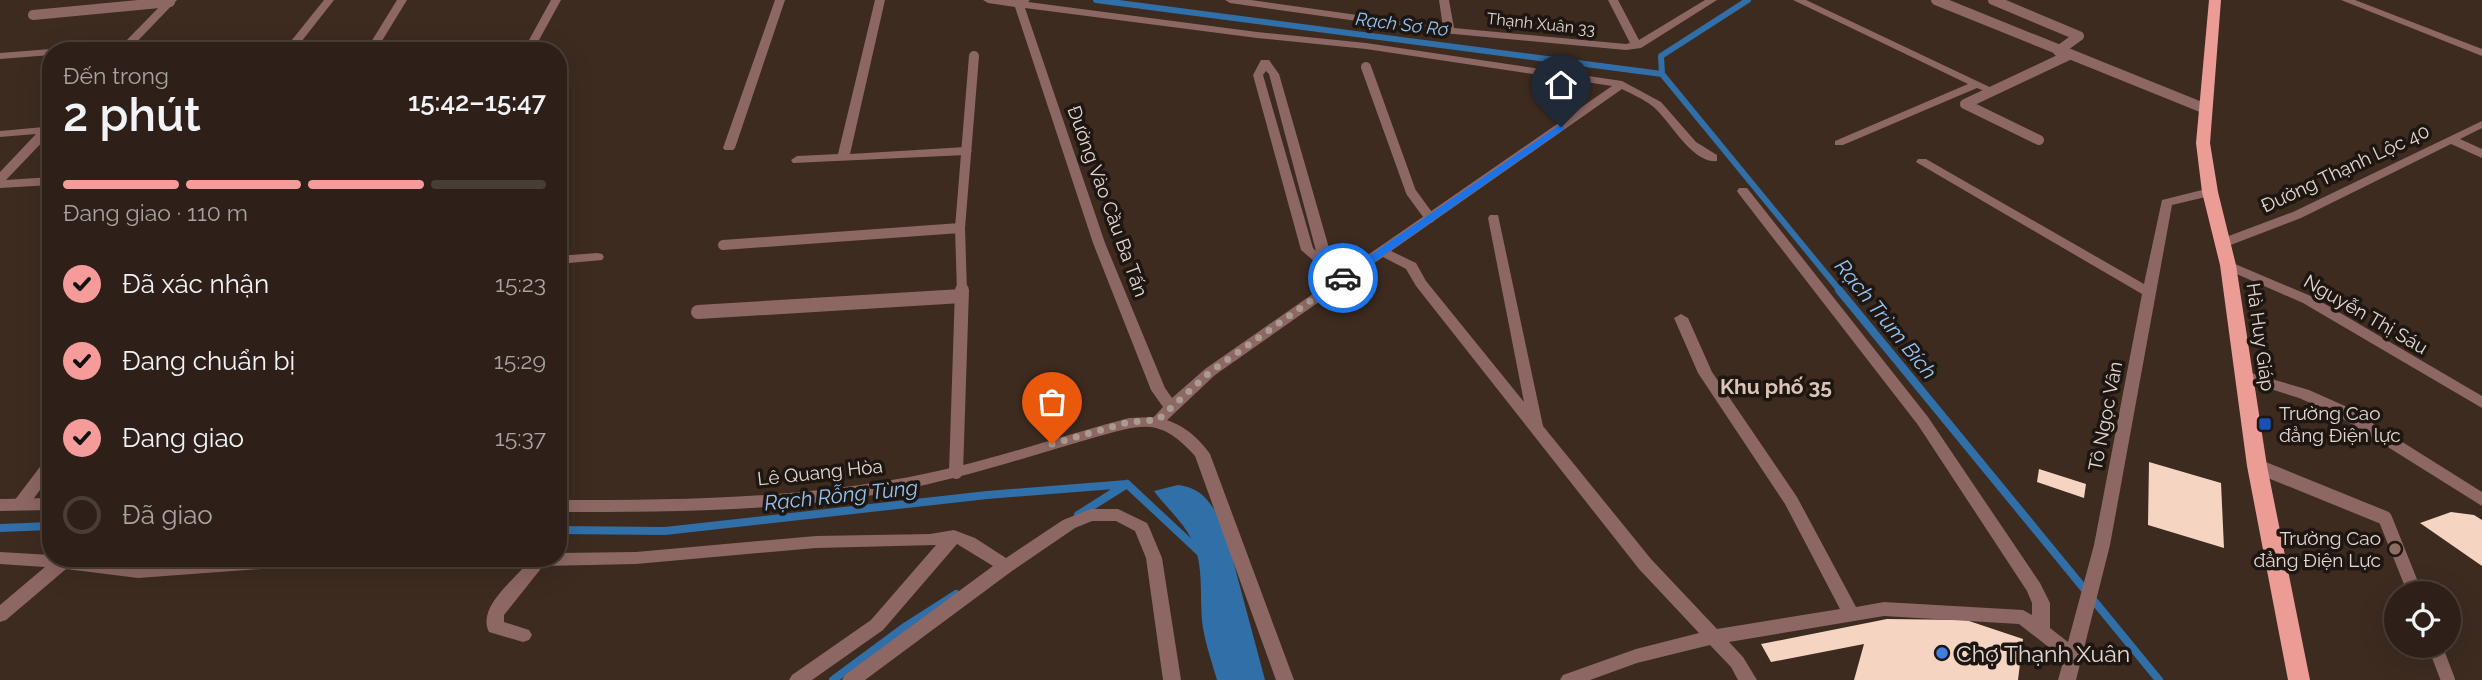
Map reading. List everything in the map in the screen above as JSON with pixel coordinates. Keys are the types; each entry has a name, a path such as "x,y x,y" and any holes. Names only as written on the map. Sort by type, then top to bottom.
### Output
{"main road":[{"name":"Hà Huy Giáp","path":"2216,0 2212,12 2203,143 2210,192 2228,265 2257,466 2299,680"}],"street":[{"path":"295,42 329,0"},
{"path":"376,42 402,0"},
{"path":"533,42 556,0"},
{"path":"729,148 780,0"},
{"path":"844,156 880,0"},
{"path":"988,0 1022,2 1257,35 1366,46 1622,84 1657,104 1692,144 1713,158"},
{"name":"Thạnh Xuân 33","path":"1230,0 1311,5 1449,30 1591,45 1637,46"},
{"path":"1444,0 1449,30"},
{"path":"1613,0 1637,46 1712,0"},
{"path":"1798,0 1992,91"},
{"path":"2346,0 2482,53"},
{"path":"132,42 171,1"},
{"name":"Đường Vào Cầu Ba Tấn","path":"1022,2 1099,243 1158,390 1171,407"},
{"path":"1257,35 1265,62 1273,74 1324,248 1320,260 1334,285"},
{"path":"0,56 42,53"},
{"path":"1285,680 1202,454 1178,430 1158,420 1210,372 1622,84"},
{"path":"1839,143 1977,84"},
{"name":"Đường Thạnh Lộc 40","path":"2223,243 2297,215 2482,124"},
{"path":"0,134 42,129"},
{"path":"0,182 42,135"},
{"path":"2451,139 2482,154"},
{"path":"797,160 966,151"},
{"path":"0,163 17,162"},
{"path":"1922,162 2149,292"},
{"path":"0,182 42,181"},
{"path":"1743,191 1923,421 2034,588 2041,603 2041,631"},
{"name":"Tô Ngọc Vân","path":"2067,680 2102,545 2165,202 2210,192"},
{"path":"1494,218 1536,428"},
{"path":"1382,252 1411,266 1420,283 1645,565 1737,662 1748,680"},
{"path":"567,259 597,257"},
{"name":"Nguyễn Thị Sáu","path":"2228,265 2308,300 2482,403"},
{"path":"1681,318 1705,373 1791,501 1851,614"},
{"path":"2244,376 2304,394 2340,410 2482,500"},
{"name":"Lê Quang Hòa","path":"567,506 640,506 862,491 956,472 1129,422 1158,420"},
{"path":"20,505 42,475"},
{"path":"0,505 42,504"},
{"path":"851,680 1006,566 1069,524 1091,515 1118,515 1141,527 1154,558 1172,680"},
{"path":"567,559 636,558 816,542 930,540 954,536 970,542 1006,566"},
{"path":"798,680 877,625 954,536"},
{"path":"0,558 42,561"},
{"path":"0,615 57,567"},
{"path":"100,567 138,572 206,567"},
{"path":"523,635 495,626 495,613 533,567"},
{"path":"1569,680 1636,656 1714,637 1884,609 2022,617 2073,656"}],"lane":[{"path":"1936,0 2206,109"},
{"path":"1993,0 2079,36 2058,51"},
{"path":"33,15 171,1"},
{"path":"956,472 962,296 960,228 974,55"},
{"path":"2039,140 1965,104 2069,55"},
{"path":"1366,67 1411,192 1430,218"},
{"path":"723,245 960,228"},
{"path":"698,312 962,296"},
{"path":"2257,466 2385,518 2410,581"},
{"path":"2440,658 2448,680"}],"water":[{"path":"1178,485 1200,493 1223,523 1265,680 1217,680 1203,628 1195,547 1182,525 1154,491"}],"building":[{"path":"2149,462 2221,483 2224,548 2148,525"},
{"path":"2039,469 2086,484 2084,498 2037,482"},
{"path":"2451,512 2474,515 2482,520 2482,566 2420,523"},
{"name":"Chợ Thạnh Xuân","path":"1887,619 1966,620 2023,639 2018,680 1854,680 1864,644 1771,662 1761,644"}],"waterway":[{"name":"Rạch Sơ Rơ","path":"1096,0 1662,74"},
{"name":"Rạch Trùm Bích","path":"1662,74 1661,56 1748,0"},
{"name":"Rạch Trùm Bích","path":"1662,74 1841,292"},
{"name":"Rạch Trùm Bích","path":"1839,290 2159,680"},
{"name":"Rạch Rỗng Tùng","path":"567,530 665,531 987,495 1127,484"},
{"path":"1078,515 1127,484"},
{"path":"1127,484 1202,554"},
{"name":"Rạch Rỗng Tùng","path":"0,528 42,526"},
{"path":"833,680 906,626 956,594"}],"way so far":[{"path":"1052,444 1129,422 1158,420 1210,372 1343,278"}],"place":[{"name":"Trường Cao đẳng Điện lực","path":"2265,424"},
{"name":"Trường Cao đẳng Điện Lực","path":"2395,549"},
{"name":"Chợ Thạnh Xuân","path":"1942,653"}],"district":[{"name":"Khu phố 35","path":"1776,386"}],"route":[{"path":"1343,278 1561,127"}]}
